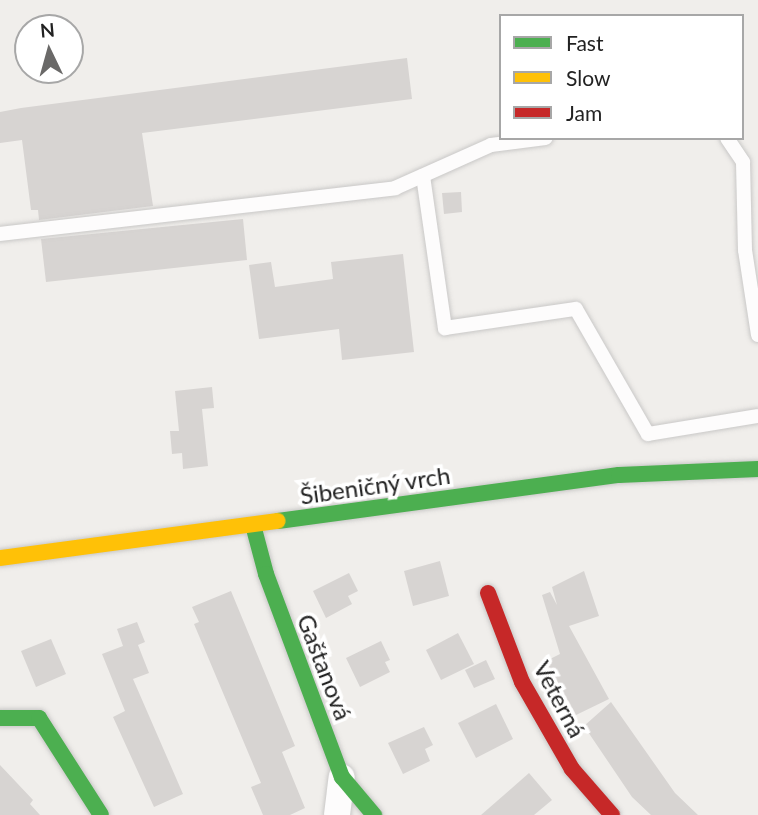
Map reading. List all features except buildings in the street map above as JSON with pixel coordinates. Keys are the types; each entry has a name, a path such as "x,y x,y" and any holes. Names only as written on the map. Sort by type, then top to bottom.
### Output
{"street":[{"name":"Šibeničný vrch","path":"0,558 619,475 758,469"},
{"name":"Gaštanová","path":"253,525 266,574 342,777 374,815"},
{"name":"Veterná","path":"488,593 522,682 572,769 612,815"},
{"path":"0,718 39,718 101,815"},
{"path":"337,815 342,777"}],"lane":[{"path":"0,234 394,188 491,145 530,140"},
{"path":"728,140 743,162 745,250 758,335"},
{"path":"423,176 445,328 576,309 648,434 758,416"}],"traffic: fast":[{"path":"278,521 619,475 758,469"},
{"path":"253,525 266,574 342,777 374,815"},
{"path":"0,718 39,718 101,815"}],"traffic: slow":[{"path":"0,558 278,521"}],"traffic: jam":[{"path":"488,593 522,682 572,769 612,815"}]}
